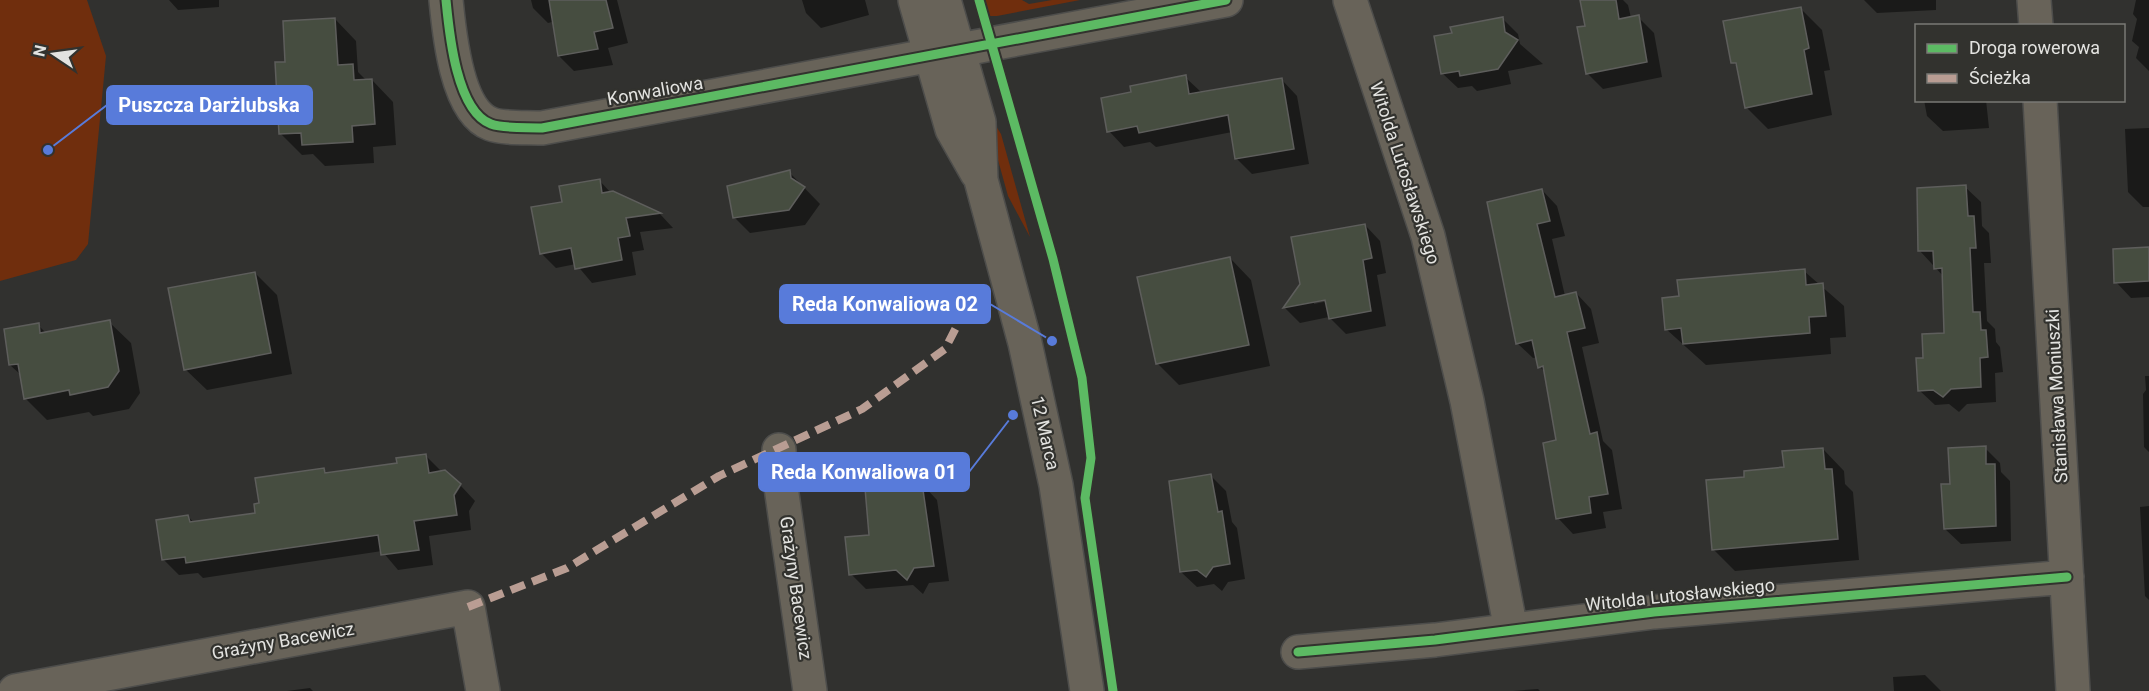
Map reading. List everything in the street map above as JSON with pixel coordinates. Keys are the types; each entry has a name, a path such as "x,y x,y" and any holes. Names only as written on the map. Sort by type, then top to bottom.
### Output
{"street":[{"name":"Konwaliowa","path":"446,0 450,38 461,84 473,109 490,124 542,128 1227,0"},
{"name":"12 Marca","path":"915,0 945,53 979,122 981,180 1025,343 1054,476 1087,691"},
{"name":"12 Marca","path":"944,0 945,53"},
{"name":"Witolda Lutosławskiego","path":"1350,0 1428,236 1467,401 1511,630"},
{"path":"2034,0 2036,24"},
{"name":"Stanisława Moniuszki","path":"2040,102 2073,691"},
{"name":"Grażyny Bacewicz","path":"779,450 810,691"},
{"name":"Witolda Lutosławskiego","path":"1298,652 1511,630 1654,612 2067,577"},
{"name":"Grażyny Bacewicz","path":"15,691 468,608 483,691"}],"shaded area":[{"path":"0,0 87,0 106,56 88,244 76,260 0,281"},
{"path":"984,0 1022,0 1029,4 1052,0 1080,0 989,16"},
{"path":"994,123 1001,134 1030,237 1008,196 988,124"}],"building":[{"path":"549,0 606,0 613,28 594,32 598,49 558,56"},
{"path":"1580,0 1616,0 1619,19 1639,15 1647,62 1586,74 1577,27 1585,26"},
{"path":"1801,7 1809,48 1804,50 1812,94 1745,108 1736,63 1731,63 1723,21"},
{"path":"1503,17 1505,32 1518,40 1498,69 1460,76 1459,71 1441,74 1434,36 1452,33 1450,27"},
{"path":"335,18 338,65 353,64 354,80 372,79 375,124 352,126 353,142 302,145 301,133 279,134 275,62 285,62 283,21"},
{"path":"1186,75 1189,94 1282,78 1294,149 1235,159 1228,115 1139,133 1137,126 1107,132 1101,98 1131,92 1130,86"},
{"path":"790,170 791,178 805,187 789,210 733,218 727,186"},
{"path":"600,179 602,193 613,191 661,213 626,218 630,236 618,238 622,260 575,269 571,248 540,254 531,207 562,202 559,186"},
{"path":"1966,185 1968,216 1974,216 1976,248 1970,248 1973,312 1980,312 1981,330 1986,330 1988,357 1980,358 1981,387 1951,389 1943,397 1933,390 1918,391 1916,358 1923,358 1922,334 1944,333 1942,268 1934,269 1933,251 1918,251 1917,188"},
{"path":"1542,189 1550,221 1537,224 1555,297 1576,292 1585,328 1567,332 1590,434 1597,432 1608,494 1589,497 1591,513 1556,519 1543,443 1556,440 1543,366 1538,368 1532,340 1516,344 1487,202"},
{"path":"1365,224 1372,258 1363,260 1371,311 1329,319 1325,300 1283,308 1300,284 1291,237"},
{"path":"2149,247 2149,281 2114,283 2113,249"},
{"path":"1230,257 1249,345 1156,364 1137,277"},
{"path":"1805,269 1806,285 1823,283 1826,316 1809,317 1810,333 1683,344 1681,328 1665,330 1662,298 1679,296 1677,280"},
{"path":"255,272 271,353 184,370 168,288"},
{"path":"110,320 119,371 108,387 70,395 69,390 24,399 18,364 9,365 4,329 39,323 40,333"},
{"path":"1986,446 1986,464 1995,464 1996,526 1944,529 1941,484 1950,484 1948,448"},
{"path":"1823,448 1825,469 1832,469 1838,539 1712,550 1706,480 1744,477 1744,471 1784,467 1782,451"},
{"path":"426,454 429,473 445,470 461,484 454,495 457,515 414,521 419,550 381,555 378,535 186,563 185,557 162,560 156,520 188,515 190,522 255,513 254,504 259,503 255,478 324,468 325,473 397,463 396,458"},
{"path":"1211,474 1218,512 1222,511 1230,564 1213,567 1206,577 1197,570 1180,572 1169,481"},
{"path":"922,483 934,566 914,568 907,580 896,570 849,575 845,537 869,535 865,488"}],"marked path":[{"path":"468,607 567,568 719,476 862,409 945,349 978,285"}],"cycle path":[{"path":"446,0 456,69 470,104 479,116 491,124 542,128 1226,0"},
{"path":"979,0 1053,259 1082,378 1091,458 1085,498 1113,691"},
{"path":"1298,652 1435,640 1654,612 2067,577"}],"place":[{"name":"Puszcza Darżlubska","path":"48,150"},
{"name":"Reda Konwaliowa 02","path":"1052,341"},
{"name":"Reda Konwaliowa 01","path":"1013,415"}]}
